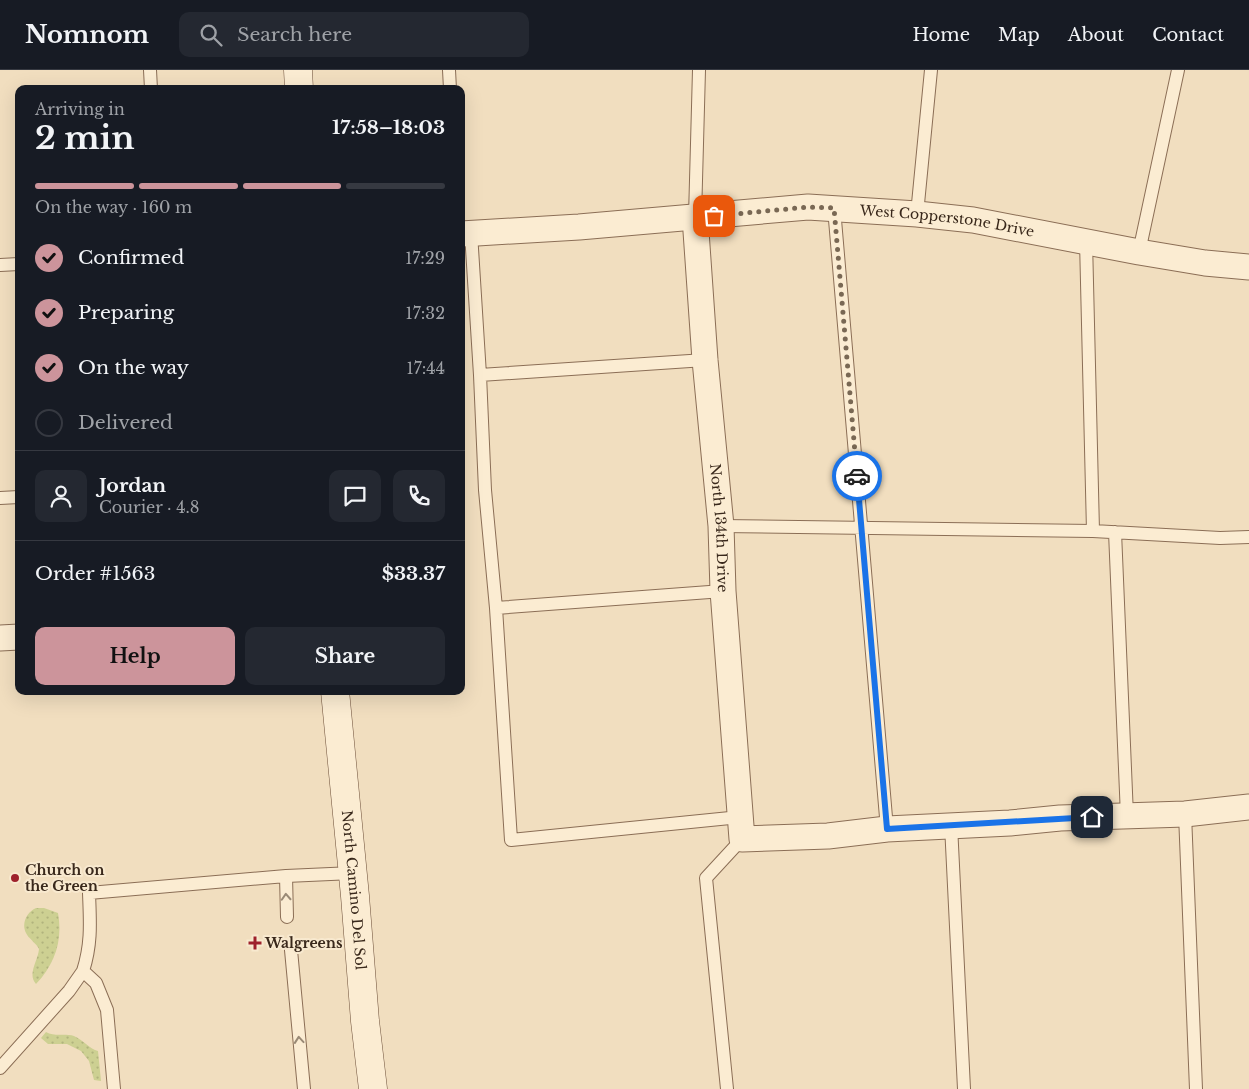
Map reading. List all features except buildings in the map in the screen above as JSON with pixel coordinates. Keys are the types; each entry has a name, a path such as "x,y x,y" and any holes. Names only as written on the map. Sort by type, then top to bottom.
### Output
{"street":[{"path":"298,70 299,85"},
{"name":"West Copperstone Drive","path":"466,234 579,227 808,207 834,208 973,220 1139,252 1205,263 1249,267"},
{"name":"North 134th Drive","path":"695,217 705,360 721,526 723,591 741,828"},
{"path":"0,638 15,637"},
{"name":"North Camino Del Sol","path":"335,695 373,1089"},
{"path":"741,828 828,836 887,829 1010,823 1060,818 1186,814 1249,807"}],"lane":[{"path":"150,70 151,85"},
{"path":"450,70 450,85"},
{"path":"695,217 699,70"},
{"path":"917,214 931,70"},
{"path":"1139,252 1178,70"},
{"path":"834,208 887,829"},
{"path":"466,234 480,375 485,490 496,608 511,840 741,828"},
{"path":"1086,241 1094,531"},
{"path":"0,265 15,264"},
{"path":"480,375 705,360"},
{"path":"0,498 15,497"},
{"path":"721,526 1094,531 1220,538 1249,537"},
{"path":"1115,532 1127,816"},
{"path":"496,608 723,591"},
{"path":"1186,814 1196,1089"},
{"path":"951,825 964,1089"},
{"path":"727,1089 706,878 741,828"},
{"path":"0,1068 69,990 83,970 89,952 91,933 89,893 286,876 353,873"},
{"path":"286,876 287,917"},
{"path":"290,950 304,1089"},
{"path":"83,970 96,982 107,1010 114,1089"}],"green space":[{"path":"36,908 44,908 58,913 59,933 53,960 36,984 33,972 39,949 27,935 24,925 28,915"},
{"path":"46,1032 74,1036 98,1051 101,1081 94,1080 89,1061 81,1051 67,1044 48,1044 41,1038"}],"way so far":[{"path":"714,216 808,207 834,208 857,476"}],"place":[{"name":"Church on the Green","path":"15,878"},
{"name":"Walgreens","path":"255,943"}],"route":[{"path":"857,476 887,829 1092,817"}]}
